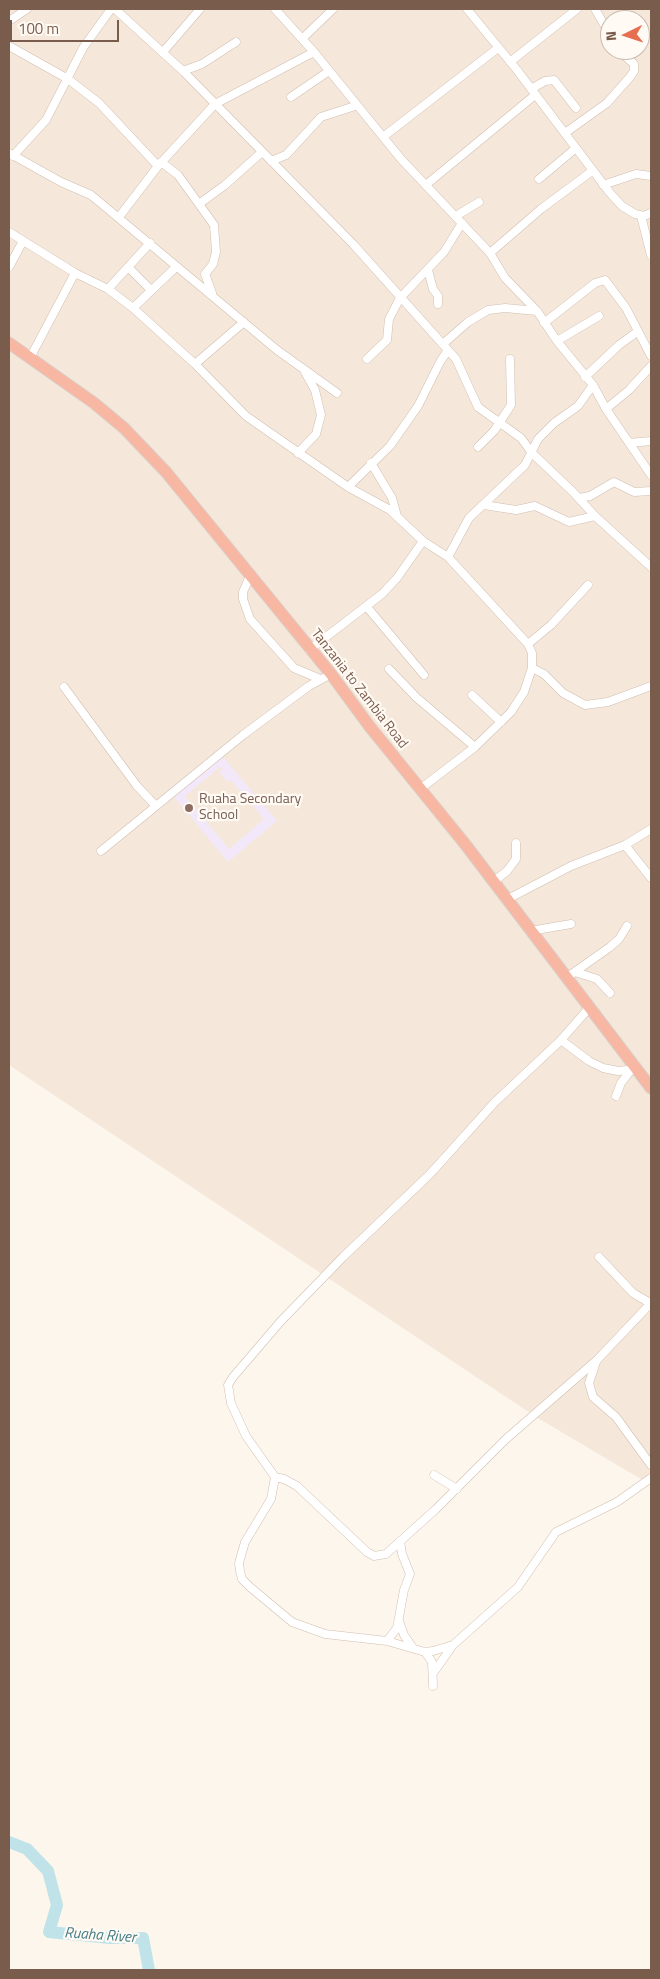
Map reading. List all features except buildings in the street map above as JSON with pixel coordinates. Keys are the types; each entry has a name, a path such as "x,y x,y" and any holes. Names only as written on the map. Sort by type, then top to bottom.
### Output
{"highway":[{"name":"Tanzania to Zambia Road","path":"9,343 31,356 124,428 195,506 309,650 331,674 370,727 530,931 571,975 590,1007 634,1069 651,1088"}],"street":[{"path":"9,21 27,9"},
{"path":"337,393 244,322 91,195 61,182 11,154 40,128 83,48 113,9 163,52 353,244 461,366 478,407 521,438 532,453 595,516 651,567"},
{"path":"163,52 200,9"},
{"path":"275,9 314,52 355,106 415,175 427,184 490,253 505,278 537,311 557,341 593,385 606,409 651,475"},
{"path":"302,39 333,9"},
{"path":"467,9 565,133 603,185 622,206 641,216 651,213"},
{"path":"510,62 578,9"},
{"path":"183,72 202,64 236,42"},
{"path":"9,46 68,79 99,103 160,164 178,175 212,220 216,233 215,258 205,273 212,295"},
{"path":"383,137 498,48"},
{"path":"119,217 160,164 215,104 314,52"},
{"path":"565,133 607,103 633,73 634,64 629,60"},
{"path":"291,97 329,71"},
{"path":"427,184 545,81 554,80 576,108"},
{"path":"271,161 286,155 321,117 355,106"},
{"path":"539,179 576,148"},
{"path":"200,204 225,185 262,152"},
{"path":"490,253 547,204 592,171"},
{"path":"603,185 636,174 651,176"},
{"path":"367,359 387,340 389,319 400,298 444,252 459,220 479,202"},
{"path":"641,216 651,255"},
{"path":"9,232 75,273 108,289 133,308 195,364 246,416 348,487 397,516 423,541 448,557 528,644 532,654 532,668 524,692 501,722 475,747 420,789"},
{"path":"9,267 23,241"},
{"path":"108,289 150,243"},
{"path":"133,308 176,266"},
{"path":"129,268 151,290"},
{"path":"428,270 438,304"},
{"path":"31,356 75,273"},
{"path":"544,323 595,283 605,280 626,308 651,356"},
{"path":"348,487 390,446 418,406 446,347 468,322 488,310 505,308 537,311"},
{"path":"557,341 599,316"},
{"path":"195,364 244,322"},
{"path":"585,376 619,345 637,332"},
{"path":"478,447 501,422 511,405 510,359"},
{"path":"606,409 629,390 651,366"},
{"path":"298,453 316,434 321,415 315,390 305,370"},
{"path":"448,557 469,518 525,465 538,439 578,406 593,385"},
{"path":"629,443 651,440"},
{"path":"371,463 392,498 397,516"},
{"path":"579,498 590,496 614,482 634,492 651,491"},
{"path":"484,505 516,510 535,506 568,522 595,516"},
{"path":"309,650 367,606 397,578 423,541"},
{"path":"250,576 243,592 243,599 250,619 294,668 320,679"},
{"path":"528,644 551,625 588,585"},
{"path":"367,606 424,675"},
{"path":"532,668 544,674 563,693 585,705 608,702 651,686"},
{"path":"389,669 417,698 475,747"},
{"path":"101,850 243,735 320,679 331,674"},
{"path":"64,687 137,786 155,806"},
{"path":"472,695 501,722"},
{"path":"506,900 571,866 625,845 651,829"},
{"path":"493,882 507,871 516,858 516,843"},
{"path":"625,845 651,878"},
{"path":"530,931 571,924"},
{"path":"571,975 619,939 627,926"},
{"path":"571,975 597,980 610,994"},
{"path":"590,1007 561,1040 495,1102 409,1195 343,1256 274,1328 228,1385 231,1403 246,1436 275,1477 284,1479 297,1486 367,1552 374,1556 386,1554 457,1489 506,1439 596,1360 651,1303 633,1293 599,1257"},
{"path":"561,1040 589,1061 603,1068 618,1071 634,1069"},
{"path":"616,1096 621,1083 634,1069"},
{"path":"596,1360 589,1383 593,1398 616,1418 651,1465"},
{"path":"434,1475 457,1489"},
{"path":"275,1477 271,1499 241,1552 239,1564 242,1579 292,1622 325,1634 387,1641 425,1652 454,1645"},
{"path":"434,1672 454,1645 518,1587 556,1532 617,1502 651,1478"},
{"path":"387,1641 397,1628 404,1590 410,1574 402,1554 400,1541"},
{"path":"398,1621 404,1635 413,1648"},
{"path":"425,1652 432,1662 434,1672 433,1686"}],"shaded area":[{"path":"9,9 651,9 651,1485 536,1417 9,1065"},
{"name":"Ruaha Secondary School","path":"222,756 277,821 228,862 174,797","holes":["220,767 223,769 219,772 228,782 231,780 264,819 229,849 185,796"]}],"waterway":[{"name":"Ruaha River","path":"9,1842 27,1849 48,1871 57,1905 49,1932 110,1938 143,1938 149,1970"}],"place":[{"name":"Ruaha Secondary School","path":"189,808"}]}
